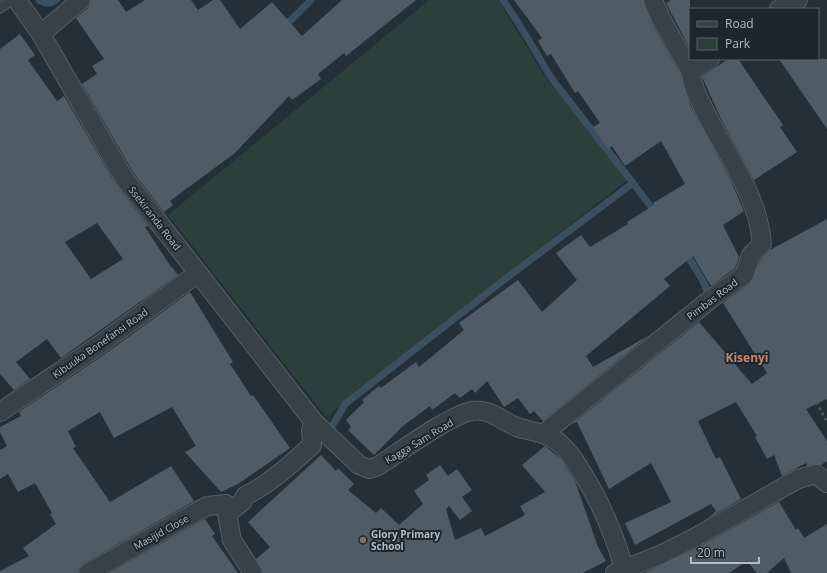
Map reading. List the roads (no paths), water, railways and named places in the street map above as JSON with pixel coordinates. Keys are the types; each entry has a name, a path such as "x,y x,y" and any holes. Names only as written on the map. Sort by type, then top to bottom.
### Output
{"street":[{"name":"Ssekiranda Road","path":"17,0 41,34 124,178 314,422"},
{"path":"41,34 81,0"},
{"path":"653,0 661,19 691,72 709,60"},
{"path":"781,8 798,0"},
{"name":"Pimbas Road","path":"543,434 706,302 744,275 751,255 762,244 760,227 750,194 714,131 692,82 691,72"},
{"name":"Kibuuka Bonefansi Road","path":"0,412 99,346 198,273"},
{"name":"Kagga Sam Road","path":"314,422 359,465 369,468 378,466 447,422 472,411 485,411 517,427 543,434 559,442 572,456 596,494 613,532 620,571"},
{"path":"253,573 232,540 228,514 242,502 245,496 264,487 288,468 312,445 311,430 314,422"},
{"path":"620,571 662,554 694,538 798,479 816,474 827,483"},
{"name":"Masijid Close","path":"88,573 206,506 226,504 228,514"}],"lane":[{"path":"0,8 12,0"}],"waterway":[{"path":"39,0 48,3 56,0"},
{"path":"283,28 311,0"},
{"path":"325,433 333,425 345,404 509,276 633,183 552,79 503,0"},
{"path":"633,183 656,214"},
{"path":"686,252 706,287 709,299"}],"place":[{"name":"Glory Primary School","path":"363,540"}],"district":[{"name":"Kisenyi","path":"747,358"}]}
